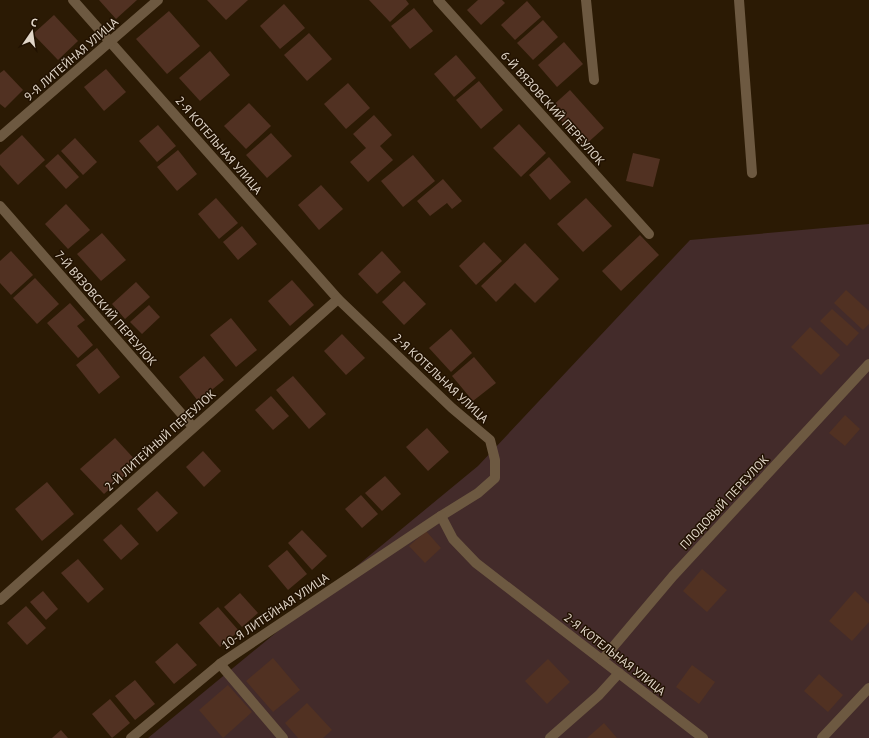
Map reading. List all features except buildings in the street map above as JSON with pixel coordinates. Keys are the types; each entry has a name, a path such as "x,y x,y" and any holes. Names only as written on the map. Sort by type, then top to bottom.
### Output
{"street":[{"name":"2-Я КОТЕЛЬНАЯ УЛИЦА","path":"73,0 338,299 452,408 490,440 495,460 495,478 478,493 441,516 453,539 476,563 703,738"},
{"name":"9-Я ЛИТЕЙНАЯ УЛИЦА","path":"0,137 158,0"},
{"name":"6-Й ВЯЗОВСКИЙ ПЕРЕУЛОК","path":"438,0 649,234"},
{"path":"586,0 594,80"},
{"path":"739,0 752,173"},
{"name":"7-Й ВЯЗОВСКИЙ ПЕРЕУЛОК","path":"0,206 193,427"},
{"name":"2-Й ЛИТЕЙНЫЙ ПЕРЕУЛОК","path":"0,600 338,299"},
{"name":"ПЛОДОВЫЙ ПЕРЕУЛОК","path":"602,660 673,576 869,364"},
{"name":"10-Я ЛИТЕЙНАЯ УЛИЦА","path":"131,738 220,664 441,516"},
{"path":"220,664 283,738"},
{"path":"550,738 599,695 619,673"},
{"path":"822,738 869,688"}],"shaded area":[{"path":"869,224 869,738 148,738 478,466 690,240"}]}
